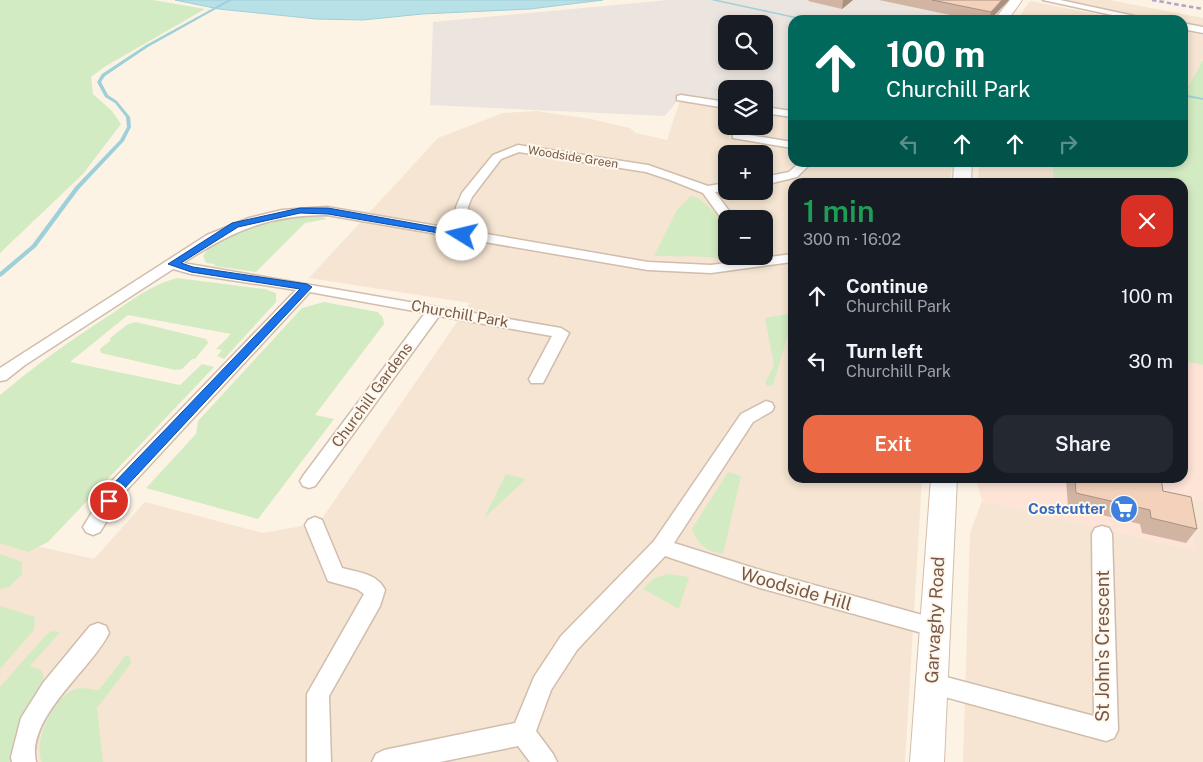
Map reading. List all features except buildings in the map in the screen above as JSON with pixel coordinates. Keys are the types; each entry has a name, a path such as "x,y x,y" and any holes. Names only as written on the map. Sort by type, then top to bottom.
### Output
{"main road":[{"path":"1005,15 1016,0"},
{"name":"Garvaghy Road","path":"927,762 933,627 944,483"}],"street":[{"path":"1047,0 1122,15"},
{"path":"1092,15 1096,10"},
{"path":"1188,27 1203,30"},
{"path":"681,98 718,104"},
{"path":"773,111 788,113"},
{"path":"737,136 788,144"},
{"name":"Woodside Green","path":"462,235 462,207 466,196 497,157 518,148 648,169 707,190 718,188"},
{"path":"773,179 791,176 802,171 804,167"},
{"path":"707,190 722,210"},
{"path":"0,376 19,361 235,225 300,210 328,211 648,266 711,268 728,265"},
{"path":"773,259 788,258"},
{"name":"Churchill Park","path":"173,264 191,270 307,287 561,333 537,379"},
{"path":"93,527 117,488 307,287"},
{"name":"Churchill Gardens","path":"309,481 435,310"},
{"path":"523,734 542,684 569,644 661,547 747,418 766,407"},
{"path":"315,525 335,574 363,582 375,590 373,600 318,694 319,762"},
{"name":"St John's Crescent","path":"931,684 1106,730 1102,534"},
{"name":"Woodside Hill","path":"661,547 760,579 933,627"},
{"path":"24,762 23,757 29,726 51,690 98,633"},
{"path":"384,762 523,734"},
{"path":"523,734 545,762"}],"shaded area":[{"path":"668,0 1010,0 998,15 788,15 788,109 773,107 773,80 718,80 718,100 682,95 665,116 430,105 433,22"},
{"path":"1059,0 1109,0 1187,15 1138,15"},
{"path":"1030,1 1101,15 1020,15"},
{"path":"1188,15 1203,18 1203,28 1188,25"},
{"path":"1188,32 1203,35 1203,60 1188,86"},
{"path":"682,95 718,100 718,135 773,135 773,107 788,109 788,167 952,167 950,178 788,178 788,483 922,483 905,762 0,762 0,538 94,559 145,502 263,533 319,523 470,303 309,278 438,138 503,113 536,111 591,119 630,128 636,133 667,140"},
{"path":"979,167 1052,167 1054,178 978,178"},
{"path":"1188,362 1203,365 1203,501 1189,497 1195,550 982,501 977,483 1188,483"},
{"path":"1189,497 1203,501 1203,762 963,762 970,533 982,501 1195,550"}],"green space":[{"path":"0,0 153,0 205,9 106,66 91,77 93,94 112,111 121,124 83,174 0,253"},
{"path":"1203,60 1203,365 1188,362 1188,178 1054,178 1052,167 1188,167 1188,86"},
{"path":"691,196 701,200 712,210 718,217 718,258 654,256 677,210"},
{"path":"302,216 323,217 327,219 305,223 256,272 214,266 215,264 206,263 203,256 210,247 220,240 247,228"},
{"path":"177,278 265,289 276,293 276,302 224,359 217,356 222,350 216,349 231,334 128,315 70,362 180,385 202,364 214,367 48,542 28,552 0,543 0,395 83,332 151,288"},
{"path":"324,302 378,312 383,318 384,324 315,415 334,419 258,519 146,488 196,434 198,421 302,308"},
{"path":"788,314 788,334 773,385 768,386 765,383 774,365 765,318"},
{"path":"136,322 206,339 208,343 195,359 192,359 182,369 175,370 101,353 100,349 111,340 109,339 128,324"},
{"path":"728,472 741,476 723,554 712,551 700,544 692,529"},
{"path":"506,474 526,479 484,518"},
{"path":"0,554 22,562 22,574 9,587 0,589"},
{"path":"668,574 689,577 679,609 643,589 654,578"},
{"path":"0,606 35,617 34,630 0,669"},
{"path":"52,631 60,632 30,666 41,670 45,681 17,730 12,751 12,762 0,762 0,687 46,635"},
{"path":"126,655 130,657 131,663 97,708 103,762 42,762 40,743 43,732 53,710 60,701 68,693 76,689 99,690"}],"water":[{"path":"175,0 603,0 530,9 422,14 363,20 316,19 219,9"}],"waterway":[{"path":"0,275 34,246 77,188 122,141 129,127 128,117 116,102 106,96 99,82 103,75 147,46 230,0"},
{"path":"713,0 788,16"},
{"path":"1188,96 1203,99"}],"railway":[{"path":"1152,0 1203,9"}],"place":[{"name":"Costcutter","path":"1124,509"}],"route":[{"path":"109,501 117,488 307,287 191,270 173,264 235,225 267,216 300,210 328,211 462,235"}]}
